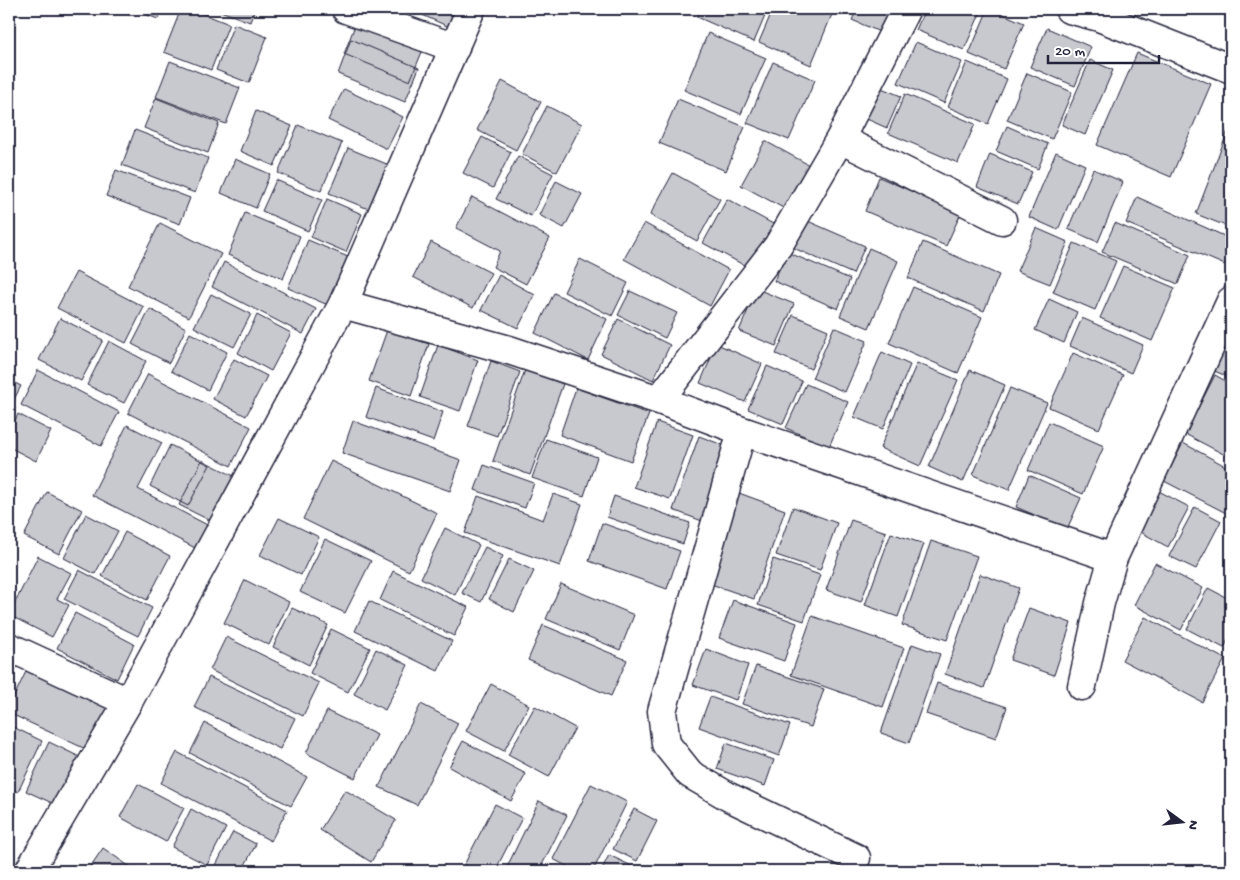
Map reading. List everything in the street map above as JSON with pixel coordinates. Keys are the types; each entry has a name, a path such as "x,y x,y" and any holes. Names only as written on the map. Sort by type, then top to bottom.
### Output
{"street":[{"path":"346,9 454,48"},
{"path":"30,871 128,702 343,304 471,9"},
{"path":"659,400 778,246 840,139 906,9"},
{"path":"1069,9 1099,17 1231,68"},
{"path":"840,139 1002,220"},
{"path":"1082,686 1100,603 1113,558 1231,302"},
{"path":"343,304 509,350 659,400 742,431 1113,558"},
{"path":"742,431 662,711 666,744 690,774 730,797 856,858"},
{"path":"9,647 128,702"}],"building":[{"path":"131,9 162,9 158,19"},
{"path":"181,9 191,9 229,24 211,70 164,52"},
{"path":"215,9 255,9 250,22"},
{"path":"411,9 465,9 456,30"},
{"path":"700,9 768,9 754,42 697,17"},
{"path":"773,9 826,9 833,12 811,65 759,42"},
{"path":"857,9 899,9 887,35 852,20"},
{"path":"925,9 982,9 964,50 916,30"},
{"path":"988,9 1024,23 1004,69 969,54"},
{"path":"357,20 424,47 410,81 344,54"},
{"path":"234,24 267,37 249,83 216,70"},
{"path":"1047,28 1091,47 1075,86 1030,67"},
{"path":"708,33 766,58 741,114 684,90"},
{"path":"351,39 419,68 405,102 338,74"},
{"path":"916,42 962,62 944,103 898,83"},
{"path":"1137,53 1211,84 1171,177 1097,145"},
{"path":"1090,60 1113,70 1085,135 1062,125"},
{"path":"170,61 240,88 226,124 156,97"},
{"path":"773,62 815,80 789,140 747,123"},
{"path":"967,62 1007,79 988,124 948,107"},
{"path":"1027,73 1072,92 1052,139 1007,120"},
{"path":"502,81 541,102 516,150 477,130"},
{"path":"874,85 901,96 887,128 860,116"},
{"path":"344,89 403,117 387,149 328,120"},
{"path":"905,94 975,124 958,163 888,133"},
{"path":"156,98 219,123 208,153 144,128"},
{"path":"678,99 745,127 726,171 659,143"},
{"path":"547,106 582,124 557,172 522,154"},
{"path":"256,111 292,126 274,166 240,151"},
{"path":"1231,123 1231,228 1196,214"},
{"path":"298,125 342,143 321,191 278,173"},
{"path":"1007,126 1048,144 1038,169 996,151"},
{"path":"135,130 208,158 195,193 122,165"},
{"path":"482,137 511,152 493,188 463,173"},
{"path":"765,141 811,166 787,210 741,185"},
{"path":"348,148 389,165 371,210 329,193"},
{"path":"1056,152 1085,165 1058,230 1029,217"},
{"path":"990,154 1032,172 1018,204 977,187"},
{"path":"518,156 553,174 531,216 496,199"},
{"path":"235,159 270,174 256,208 221,193"},
{"path":"1093,169 1123,182 1098,242 1068,229"},
{"path":"116,170 190,198 180,224 106,196"},
{"path":"673,173 720,199 697,241 650,215"},
{"path":"879,177 961,213 946,246 865,211"},
{"path":"276,180 322,200 308,231 262,211"},
{"path":"556,181 582,194 564,228 539,215"},
{"path":"472,197 550,238 526,284 493,267 500,251 456,228"},
{"path":"1137,197 1231,239 1231,250 1225,265 1126,223"},
{"path":"327,199 362,214 346,252 311,237"},
{"path":"727,199 775,225 751,269 703,243"},
{"path":"245,213 300,236 283,279 228,255"},
{"path":"801,218 865,246 853,274 789,246"},
{"path":"160,223 221,254 189,317 128,286"},
{"path":"644,223 729,270 710,306 624,259"},
{"path":"1115,223 1190,255 1178,284 1102,252"},
{"path":"1036,228 1068,242 1050,284 1017,271"},
{"path":"308,240 348,257 328,305 288,288"},
{"path":"431,242 491,273 473,308 413,277"},
{"path":"923,242 999,275 984,311 908,278"},
{"path":"1074,243 1116,261 1095,310 1053,292"},
{"path":"869,248 898,261 869,328 840,316"},
{"path":"787,252 850,279 838,309 774,281"},
{"path":"580,259 628,283 612,316 564,292"},
{"path":"224,262 316,309 303,334 212,287"},
{"path":"1123,266 1175,288 1152,341 1100,318"},
{"path":"76,272 144,307 126,343 57,308"},
{"path":"499,275 535,295 518,328 481,310"},
{"path":"913,287 982,317 958,373 889,343"},
{"path":"757,289 794,304 776,346 739,331"},
{"path":"630,291 677,313 665,338 618,315"},
{"path":"554,293 607,319 588,360 535,333"},
{"path":"211,294 251,314 234,347 194,327"},
{"path":"1049,299 1077,312 1064,343 1035,330"},
{"path":"150,309 186,328 169,363 132,344"},
{"path":"257,315 291,333 271,371 238,353"},
{"path":"793,315 828,330 811,369 776,354"},
{"path":"60,318 103,340 81,381 39,360"},
{"path":"1082,318 1143,345 1131,373 1070,346"},
{"path":"618,319 670,345 653,380 601,354"},
{"path":"834,327 867,341 845,392 812,378"},
{"path":"1231,327 1231,378 1212,370"},
{"path":"387,330 429,344 411,396 369,381"},
{"path":"190,333 227,352 208,390 171,371"},
{"path":"109,341 146,361 124,403 87,385"},
{"path":"717,344 762,364 745,402 700,383"},
{"path":"438,345 478,360 460,411 420,397"},
{"path":"882,352 910,365 883,429 854,417"},
{"path":"1073,353 1123,375 1099,429 1049,407"},
{"path":"234,359 267,376 246,416 213,399"},
{"path":"491,361 520,372 497,436 468,426"},
{"path":"917,363 958,380 920,466 880,448"},
{"path":"767,366 802,381 783,424 748,409"},
{"path":"38,370 119,412 101,446 21,405"},
{"path":"525,370 563,384 530,475 493,461"},
{"path":"970,370 1005,385 963,482 929,467"},
{"path":"148,374 251,427 231,466 128,413"},
{"path":"1215,375 1231,384 1231,458 1185,434"},
{"path":"9,380 21,386 9,409"},
{"path":"806,384 848,402 829,447 786,428"},
{"path":"376,388 443,412 433,441 366,417"},
{"path":"576,388 649,414 631,461 560,435"},
{"path":"1010,388 1047,403 1009,490 973,475"},
{"path":"18,414 51,431 36,461 9,447 9,433"},
{"path":"353,421 461,460 450,491 342,453"},
{"path":"657,422 693,435 670,499 634,487"},
{"path":"1049,422 1104,446 1083,494 1028,470"},
{"path":"127,425 162,443 138,489 217,530 205,553 92,495"},
{"path":"699,436 728,447 702,521 673,510"},
{"path":"546,439 597,457 584,496 532,478"},
{"path":"1183,443 1231,469 1230,515 1164,481"},
{"path":"170,445 210,465 188,506 150,486"},
{"path":"202,460 240,479 217,524 179,505"},
{"path":"331,461 437,513 409,571 303,519"},
{"path":"484,465 534,483 525,508 475,490"},
{"path":"1029,475 1081,498 1067,529 1016,507"},
{"path":"1155,489 1189,507 1168,547 1135,529"},
{"path":"47,492 82,510 59,554 24,536"},
{"path":"739,493 785,510 754,599 708,583"},
{"path":"553,494 582,504 560,566 465,533 478,496 543,520"},
{"path":"614,496 690,523 683,544 607,517"},
{"path":"793,507 837,523 820,570 776,555"},
{"path":"1195,507 1221,521 1196,569 1169,556"},
{"path":"86,514 118,531 95,574 64,558"},
{"path":"279,518 319,537 301,575 260,555"},
{"path":"851,520 886,532 861,602 826,590"},
{"path":"602,523 680,551 667,589 589,561"},
{"path":"445,528 479,545 455,595 421,578"},
{"path":"125,532 170,556 147,600 102,576"},
{"path":"891,533 924,544 898,617 865,605"},
{"path":"325,539 371,561 345,613 300,592"},
{"path":"931,541 977,556 947,640 902,625"},
{"path":"485,547 503,556 481,602 462,593"},
{"path":"38,556 71,573 57,599 69,605 52,637 9,615"},
{"path":"509,559 534,571 514,612 489,599"},
{"path":"773,559 820,575 804,621 758,605"},
{"path":"1155,563 1203,588 1181,630 1134,605"},
{"path":"79,570 152,608 138,636 64,599"},
{"path":"393,571 468,607 454,636 380,600"},
{"path":"980,574 1019,588 984,688 945,674"},
{"path":"245,580 289,602 269,645 224,623"},
{"path":"561,584 634,615 620,650 546,619"},
{"path":"1208,588 1231,600 1231,634 1224,648 1187,629"},
{"path":"733,600 797,623 784,661 719,638"},
{"path":"369,601 452,641 438,671 355,631"},
{"path":"292,608 328,625 309,665 273,647"},
{"path":"1029,608 1071,623 1054,675 1010,660"},
{"path":"75,613 134,644 117,679 57,648"},
{"path":"812,616 904,648 883,707 791,675"},
{"path":"1145,617 1225,659 1202,702 1122,660"},
{"path":"543,625 627,660 611,696 528,660"},
{"path":"331,629 370,648 348,692 310,673"},
{"path":"226,637 319,683 303,716 210,670"},
{"path":"912,644 940,654 909,743 881,733"},
{"path":"376,649 408,665 385,710 354,694"},
{"path":"706,649 748,665 736,700 693,685"},
{"path":"31,661 117,702 94,753 9,713 9,707"},
{"path":"756,666 824,689 811,727 742,704"},
{"path":"209,677 295,718 280,749 194,707"},
{"path":"937,683 1007,707 996,738 926,714"},
{"path":"491,684 529,705 504,751 466,731"},
{"path":"710,697 790,725 779,756 699,727"},
{"path":"421,704 458,723 417,805 379,787"},
{"path":"535,706 575,728 549,777 508,755"},
{"path":"327,711 377,735 355,778 306,753"},
{"path":"205,723 307,777 291,806 190,753"},
{"path":"9,725 42,741 18,792 9,787"},
{"path":"463,741 526,774 511,801 449,767"},
{"path":"49,742 86,760 63,808 26,791"},
{"path":"726,743 774,760 765,786 717,769"},
{"path":"177,752 287,810 271,841 161,783"},
{"path":"138,784 184,808 166,842 120,817"},
{"path":"591,784 627,802 593,871 576,871 553,859"},
{"path":"345,790 396,820 371,862 320,830"},
{"path":"539,801 567,815 539,871 505,871"},
{"path":"495,804 522,818 495,871 477,871 464,865"},
{"path":"191,809 226,828 207,865 172,847"},
{"path":"634,809 657,821 637,861 613,849"},
{"path":"233,832 256,844 242,871 213,871"},
{"path":"103,848 136,871 88,870"},
{"path":"609,855 640,870 601,871"}]}
